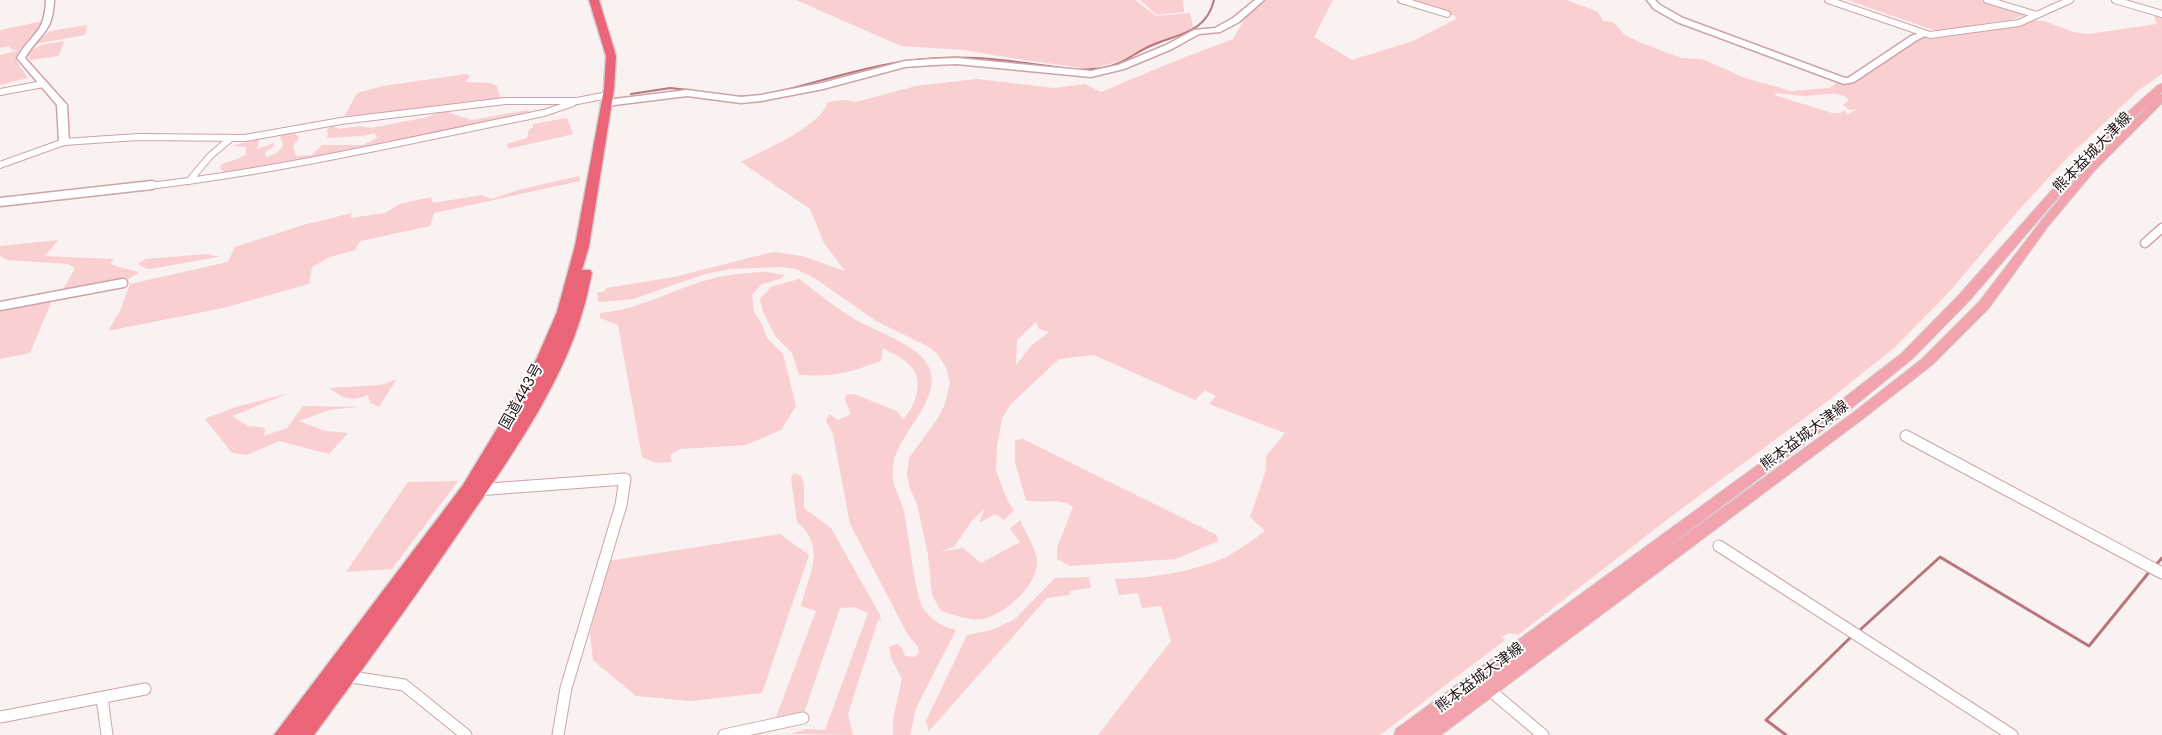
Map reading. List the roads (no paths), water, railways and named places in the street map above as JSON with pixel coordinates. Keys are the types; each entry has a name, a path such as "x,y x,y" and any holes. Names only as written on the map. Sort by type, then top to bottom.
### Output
{"highway":[{"name":"国道443号","path":"594,0 611,56 610,100"},
{"name":"国道443号","path":"302,735 347,677 474,490 544,358 564,312 582,246 619,55 602,0"},
{"name":"国道443号","path":"284,735 474,490"}],"main road":[{"name":"熊本益城大津線","path":"1427,735 1483,685 1843,408 1907,356 1964,298 2079,166 2120,124 2162,86"},
{"name":"熊本益城大津線","path":"1403,735 1483,685 1859,415 1927,362 1984,305 2045,223 2091,168 2162,98"}],"street":[{"path":"50,0 48,24 44,32 25,50 21,58 62,105 64,142"},
{"path":"0,165 64,142 138,138 230,139 261,137 341,121 505,101 610,100 687,93 741,100 761,98 823,86 853,76 905,64 957,61 1091,74 1120,67 1169,47 1197,32 1217,30 1236,20 1260,0"},
{"path":"1401,0 1447,14"},
{"path":"1650,0 1662,10 1680,20 1844,81 1851,80 1914,38 1925,34 2019,22 2070,0"},
{"path":"1828,0 1925,34"},
{"path":"1987,0 2037,15"},
{"path":"2115,0 2162,14"},
{"path":"0,92 43,84"},
{"path":"0,202 189,181 380,148 438,133 544,113 578,101"},
{"path":"189,181 210,156 230,139"},
{"path":"2145,242 2162,228"},
{"path":"0,306 123,283"},
{"path":"1906,436 2162,573"},
{"path":"474,490 625,479 621,505 566,688 558,735"},
{"path":"1720,546 2012,735"},
{"path":"330,674 404,685 466,735"},
{"path":"1483,685 1543,735"},
{"path":"0,717 145,689"},
{"path":"102,698 107,735"},
{"path":"724,735 803,718"}],"waterway":[{"path":"1078,70 1114,65 1150,46 1189,31 1204,20 1214,0"},
{"path":"781,91 859,70 919,59 985,59 1061,68"},
{"path":"631,94 670,88 689,90"},
{"path":"736,97 748,96"},
{"path":"396,141 486,122"},
{"path":"1861,629 1940,557 2089,646 2150,571"},
{"path":"2155,566 2162,558"},
{"path":"1786,735 1766,720 1851,637"}]}
